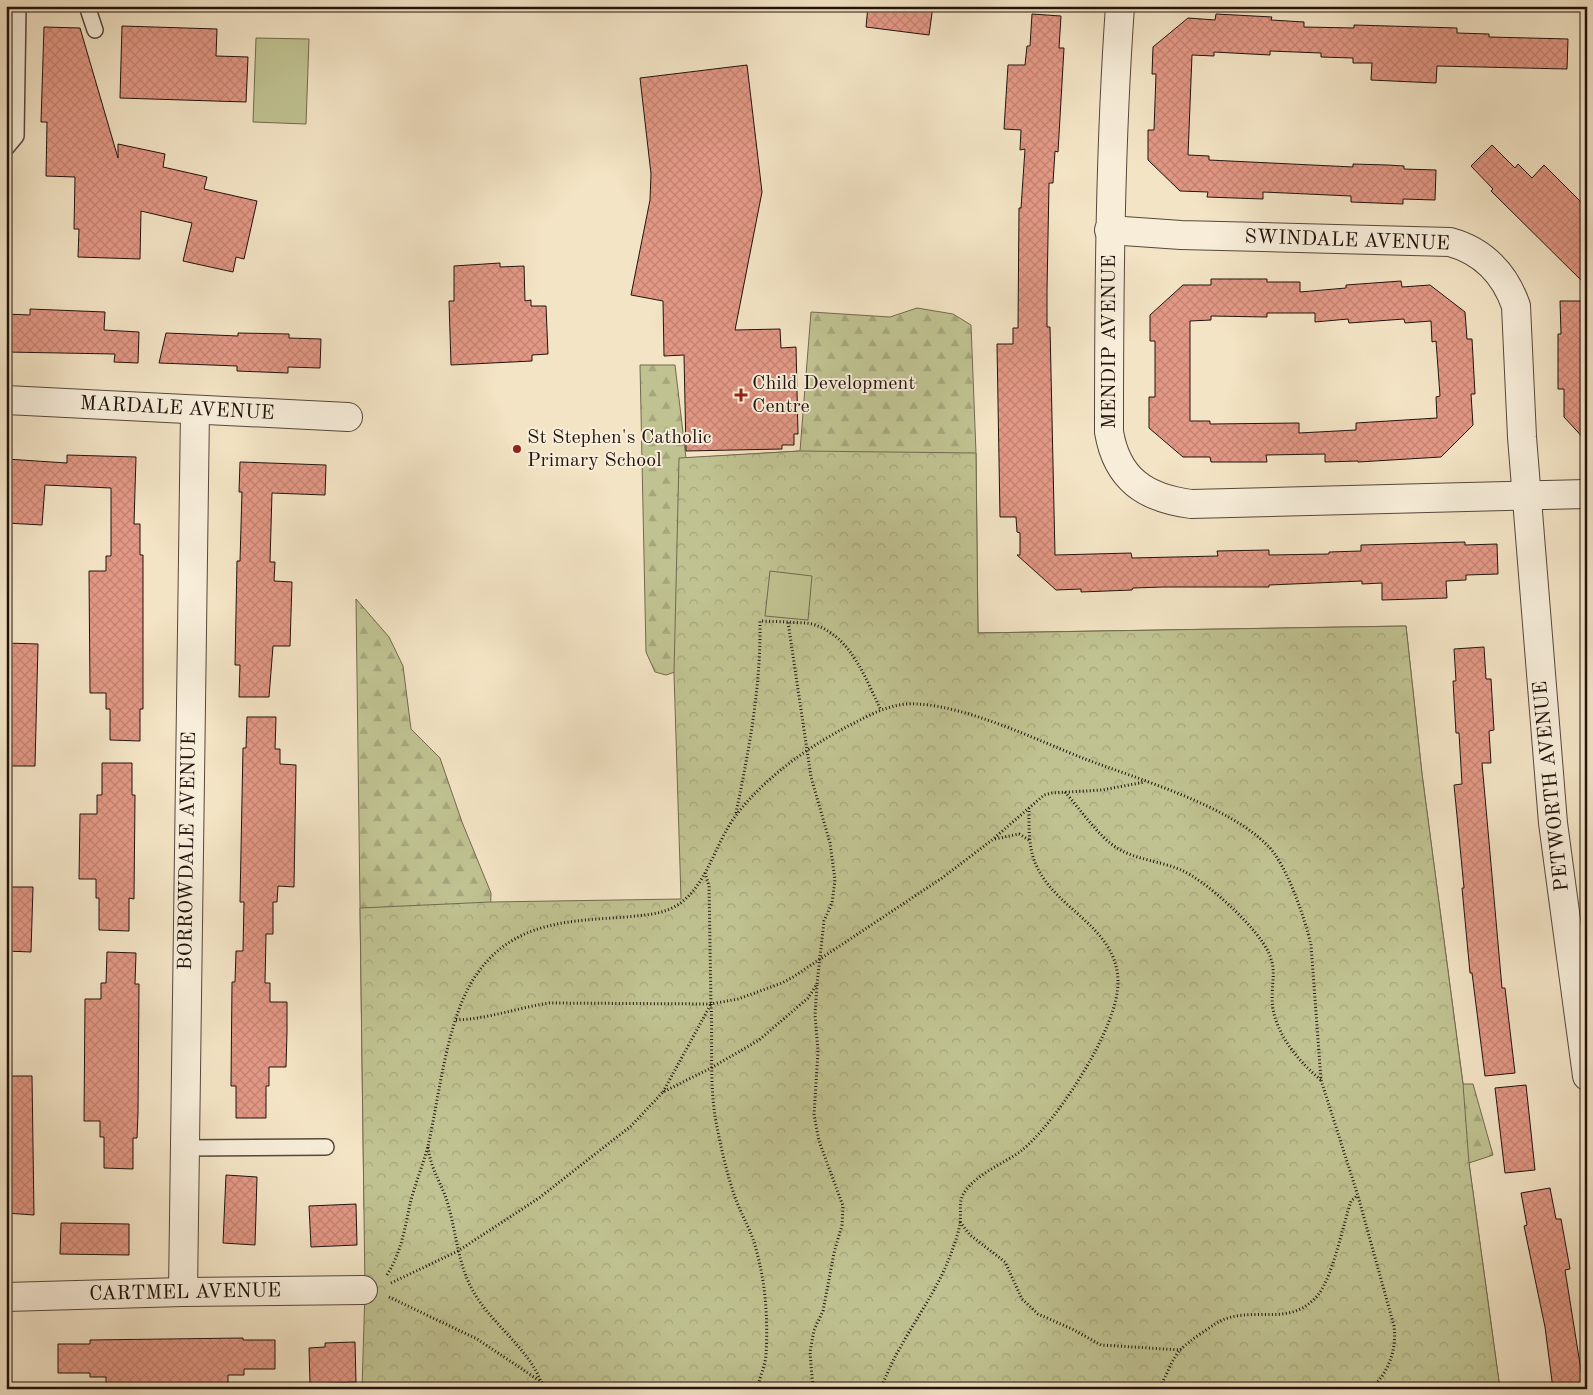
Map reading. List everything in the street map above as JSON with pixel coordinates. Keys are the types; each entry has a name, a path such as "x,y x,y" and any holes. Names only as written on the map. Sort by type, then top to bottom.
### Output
{"street":[{"name":"MENDIP AVENUE","path":"1120,6 1113,103 1109,230 1109,432 1115,456 1132,480 1142,490 1156,497 1191,504 1587,494"},
{"name":"SWINDALE AVENUE","path":"1109,230 1181,235 1450,242 1477,253 1502,276 1511,290 1516,306 1527,495"},
{"name":"MARDALE AVENUE","path":"6,400 348,417"},
{"name":"BORROWDALE AVENUE","path":"183,1292 195,410"},
{"name":"PETWORTH AVENUE","path":"1527,495 1553,823 1587,1076"},
{"name":"CARTMEL AVENUE","path":"6,1297 183,1292 368,1290"}],"lane":[{"path":"6,148 16,136 18,6"},
{"path":"87,6 95,30"},
{"path":"184,1148 326,1147"}],"path":[{"path":"735,816 756,708 760,660 760,622 812,624 832,634 848,648 862,668 882,710"},
{"path":"788,622 811,776 830,843 836,880 832,903 824,921 817,984 815,1015 818,1051 814,1115 819,1141 843,1206 842,1225 834,1253 823,1311 814,1330 810,1352 812,1389"},
{"path":"368,1290 383,1281 397,1256 418,1173 428,1146 456,1020 466,993 479,971 498,950 515,938 534,929 565,922 651,914 670,910 684,902 705,873 735,816 754,795 807,750 854,723 882,710 915,703 937,706 993,723 1223,814 1250,831 1268,846 1278,860 1307,925 1311,945 1321,1080 1358,1196 1394,1326 1396,1341 1393,1355 1385,1372 1372,1389"},
{"path":"456,1020 479,1019 549,1003 711,1004 738,999 782,983 942,878 992,840 1044,795 1102,790 1146,782"},
{"path":"1065,792 1103,836 1116,848 1183,871 1240,916 1264,944 1274,964 1273,1010 1281,1031 1294,1053 1321,1080"},
{"path":"880,1389 899,1349 941,1276 953,1248 960,1221 960,1200 982,1175 1021,1150 1033,1139 1073,1088 1098,1047 1117,997 1117,967 1104,940 1046,882 1037,868 1030,840 1029,808"},
{"path":"992,840 1019,834 1030,840"},
{"path":"705,873 709,886 713,1051 711,1068 716,1120 724,1160 736,1200 757,1252 764,1294 767,1326 766,1358 758,1389"},
{"path":"663,1092 711,1068 759,1040 785,1020 808,998 817,984"},
{"path":"368,1290 458,1251 531,1204 631,1126 663,1092 711,1004"},
{"path":"428,1146 430,1165 447,1202 462,1270 481,1303 531,1362 541,1382"},
{"path":"1158,1389 1181,1350 1224,1320 1235,1316 1288,1315 1306,1305 1318,1295 1326,1281 1351,1201 1358,1196"},
{"path":"960,1221 970,1236 1005,1262 1022,1299 1038,1314 1059,1322 1102,1345 1181,1350"},
{"path":"368,1290 477,1339 552,1389"}],"green space":[{"path":"256,38 309,39 306,124 253,122"},
{"path":"917,308 953,314 971,325 976,453 978,633 1406,626 1422,774 1463,1084 1473,1084 1493,1155 1469,1163 1500,1389 678,671 666,675 655,672 646,652 640,365 675,365 686,458 800,451 811,312 890,317"},
{"path":"800,451 976,453 978,633 1406,626 1422,774 1463,1084 1469,1163 1500,1389 362,1389 365,1290 360,908 491,902 681,899 674,673 679,458"},
{"path":"770,571 812,576 808,620 765,616"},
{"path":"356,599 389,637 403,666 411,729 440,758 462,822 491,893 490,924 364,1209"}],"building":[{"path":"868,6 933,6 929,35 866,27"},
{"path":"1032,14 1061,16 1059,48 1064,48 1058,152 1055,151 1053,183 1049,183 1047,291 1047,327 1050,327 1055,555 1131,553 1132,558 1218,556 1217,551 1269,550 1269,555 1329,554 1329,552 1361,551 1361,545 1465,542 1465,545 1497,544 1498,574 1466,575 1466,580 1446,581 1447,598 1382,600 1382,583 1362,584 1362,581 1269,585 1269,587 1163,587 1081,592 1081,589 1056,590 1017,555 1020,555 1020,533 1017,532 1016,517 1000,517 997,344 1013,344 1013,328 1018,328 1019,208 1021,208 1025,149 1020,150 1021,130 1004,129 1008,65 1025,65 1027,46 1030,46"},
{"path":"1216,14 1272,17 1271,20 1304,22 1304,27 1354,28 1354,25 1457,28 1457,33 1489,34 1489,37 1568,39 1567,69 1437,66 1436,83 1371,80 1372,63 1353,63 1353,58 1321,57 1321,53 1270,51 1270,55 1214,52 1214,56 1192,55 1188,155 1209,156 1209,160 1353,167 1353,164 1387,165 1404,166 1404,169 1436,170 1435,200 1403,199 1403,204 1351,202 1351,196 1263,192 1263,199 1207,197 1208,192 1180,191 1148,160 1148,130 1154,130 1156,74 1152,74 1153,47 1188,18 1215,20"},
{"path":"122,26 217,29 216,56 248,57 246,102 120,98"},
{"path":"44,27 80,28 118,158 118,144 165,154 163,167 207,177 204,189 257,201 244,259 236,257 233,272 183,261 192,223 141,211 140,259 78,257 79,229 74,229 75,177 46,176 47,122 41,122"},
{"path":"747,65 762,192 735,330 780,329 781,348 796,347 798,434 794,434 794,445 782,445 782,449 686,451 684,355 664,356 663,301 631,295 650,200 651,174 640,78"},
{"path":"1492,145 1515,168 1518,164 1532,178 1544,165 1587,208 1587,286 1491,191 1493,189 1471,166"},
{"path":"500,263 500,267 524,266 525,301 531,300 531,306 546,306 548,354 532,355 532,361 451,365 449,301 454,301 454,266"},
{"path":"1211,279 1267,279 1267,282 1300,282 1300,292 1346,288 1346,285 1401,281 1402,287 1430,285 1465,312 1467,339 1472,339 1475,394 1471,394 1473,425 1441,457 1325,462 1325,454 1266,455 1267,462 1211,462 1210,457 1183,457 1149,428 1149,397 1155,397 1155,341 1150,341 1150,315 1183,285 1211,285","holes":["1267,313 1315,313 1315,322 1348,319 1349,323 1404,319 1405,323 1431,321 1432,342 1436,341 1440,396 1436,397 1437,418 1356,423 1356,430 1299,433 1299,423 1210,424 1210,421 1190,421 1190,321 1211,320 1211,316 1267,317"]},
{"path":"1560,301 1587,301 1587,442 1564,417 1564,389 1558,389 1558,334 1561,334"},
{"path":"30,309 105,312 104,330 139,332 138,363 114,362 115,354 6,352 6,314 30,315"},
{"path":"166,333 238,336 238,333 289,334 289,338 321,339 320,368 288,367 288,373 237,371 237,366 159,363"},
{"path":"67,455 136,457 134,524 140,524 140,555 143,555 143,709 140,709 140,741 110,740 110,709 106,709 106,693 90,693 89,571 106,571 106,556 111,556 111,488 45,485 42,525 6,523 6,459 67,463"},
{"path":"240,462 326,465 325,495 272,493 270,562 275,562 274,581 292,582 290,646 273,646 269,697 239,697 240,665 235,665 237,561 240,561 242,492 239,492"},
{"path":"6,643 38,644 35,766 6,766"},
{"path":"1484,647 1486,679 1491,679 1494,730 1489,731 1491,763 1482,763 1502,988 1505,988 1515,1073 1485,1076 1472,973 1470,973 1462,888 1464,888 1454,785 1462,784 1459,733 1456,733 1453,681 1456,681 1454,649"},
{"path":"247,717 276,717 275,749 280,749 280,764 296,765 294,887 278,886 277,902 273,902 273,934 266,934 265,983 270,983 270,1002 287,1002 286,1067 269,1067 269,1086 266,1086 266,1118 236,1118 236,1086 231,1086 232,982 235,982 236,951 243,951 244,902 240,902 243,748 246,748"},
{"path":"102,763 132,763 132,795 135,795 134,899 129,898 129,931 99,930 99,898 96,898 96,879 79,879 80,814 97,814 97,795 102,795"},
{"path":"6,887 33,887 31,952 6,951"},
{"path":"107,952 136,953 135,984 139,984 138,1112 137,1138 133,1138 133,1169 104,1168 104,1137 100,1137 100,1121 84,1121 85,999 101,999 101,983 106,983"},
{"path":"6,1076 32,1076 34,1215 6,1213"},
{"path":"1526,1085 1535,1170 1505,1173 1495,1088"},
{"path":"226,1175 257,1177 255,1245 223,1243"},
{"path":"1550,1188 1556,1219 1561,1219 1570,1269 1565,1270 1584,1389 1553,1389 1545,1327 1524,1226 1527,1225 1521,1193"},
{"path":"356,1204 357,1245 311,1247 309,1206"},
{"path":"61,1223 129,1224 129,1255 60,1254"},
{"path":"243,1338 243,1340 275,1340 275,1369 244,1369 244,1375 228,1375 228,1389 106,1389 106,1377 90,1377 90,1373 58,1373 58,1344 90,1344 90,1340"},
{"path":"355,1342 356,1382 310,1384 309,1348 325,1347 325,1343"}],"place":[{"name":"Child Development Centre","path":"741,395"},
{"name":"St Stephen's Catholic Primary School","path":"517,449"}]}
